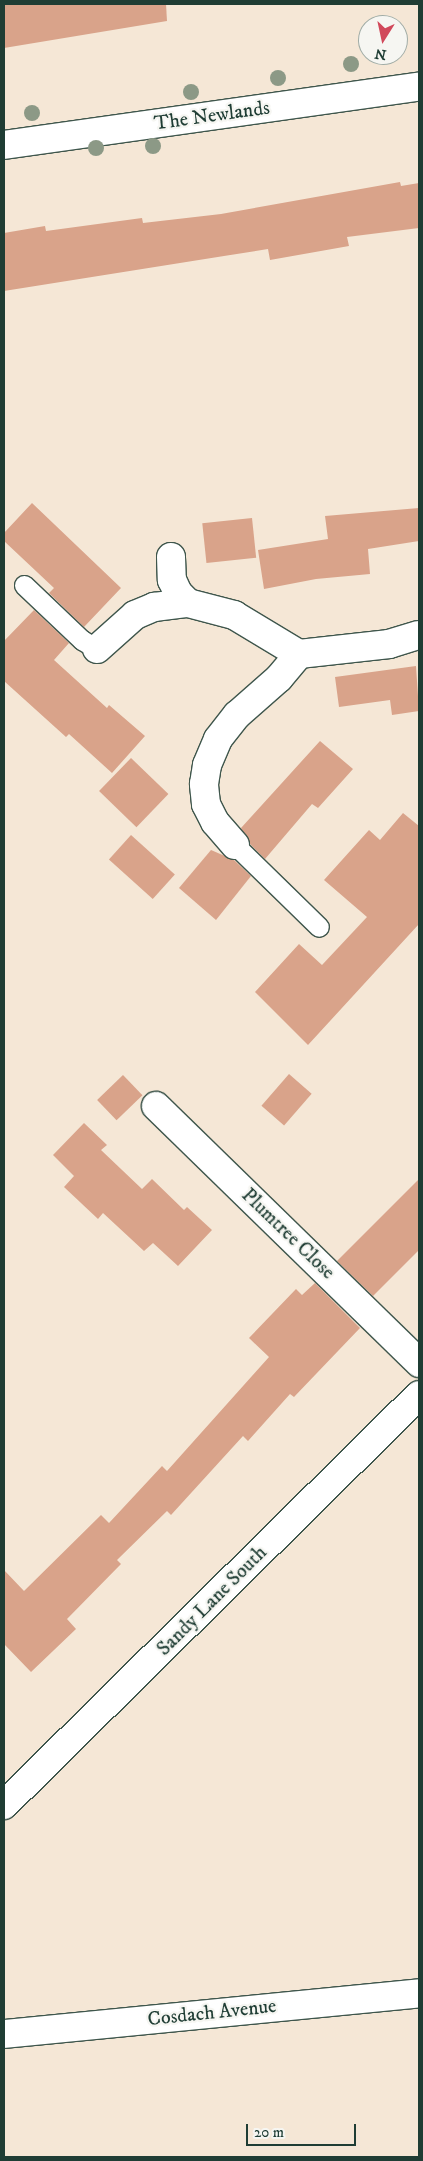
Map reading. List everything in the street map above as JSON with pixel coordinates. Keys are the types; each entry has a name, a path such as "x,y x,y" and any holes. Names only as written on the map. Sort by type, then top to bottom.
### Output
{"street":[{"name":"The Newlands","path":"4,145 419,87"},
{"path":"171,557 172,580 178,593 188,603"},
{"path":"97,649 135,615 154,607 188,603 234,615 299,654 389,644 419,635"},
{"path":"235,845 215,822 206,804 204,784 207,765 218,739 237,715 279,678 299,654"},
{"name":"Plumtree Close","path":"156,1106 419,1363"},
{"name":"Sandy Lane South","path":"4,1806 419,1396"},
{"name":"Cosdach Avenue","path":"4,2034 419,1993"}],"lane":[{"path":"24,585 82,640 97,649"},
{"path":"235,845 319,927"}],"building":[{"path":"4,4 166,4 167,21 4,48"},
{"path":"400,182 401,186 419,183 419,228 347,237 349,246 270,260 268,249 4,291 4,233 45,226 46,231 142,218 143,223 221,214"},
{"path":"32,503 121,588 84,627 49,593 54,588 4,541 4,533"},
{"path":"419,508 419,541 368,549 370,574 316,579 264,589 258,550 328,539 325,516"},
{"path":"252,518 256,558 206,563 202,523"},
{"path":"34,610 69,643 54,660 107,708 109,705 145,736 112,773 69,734 66,737 4,681 4,641"},
{"path":"416,666 419,711 392,715 390,700 339,707 335,677"},
{"path":"320,741 353,769 318,808 312,804 265,859 250,844 241,828"},
{"path":"131,758 168,794 136,827 99,791"},
{"path":"403,813 419,826 419,924 308,1045 255,992 299,944 322,965 367,917 324,880 369,830 380,840"},
{"path":"131,835 175,874 153,899 109,860"},
{"path":"211,850 234,860 251,876 216,920 179,888"},
{"path":"289,1074 312,1094 284,1125 261,1106"},
{"path":"123,1075 142,1095 117,1120 97,1100"},
{"path":"84,1123 107,1145 101,1150 142,1189 152,1179 184,1210 187,1207 212,1230 178,1266 153,1243 144,1251 103,1213 98,1219 64,1187 74,1176 53,1155"},
{"path":"419,1179 419,1250 373,1296 337,1261"},
{"path":"315,1283 360,1328 294,1397 290,1394 248,1441 243,1436 171,1515 167,1511 117,1560 121,1564 67,1619 76,1629 31,1672 4,1644 4,1570 24,1591 101,1515 109,1523 162,1466 167,1471 269,1357 249,1338 296,1289 302,1295"}]}
